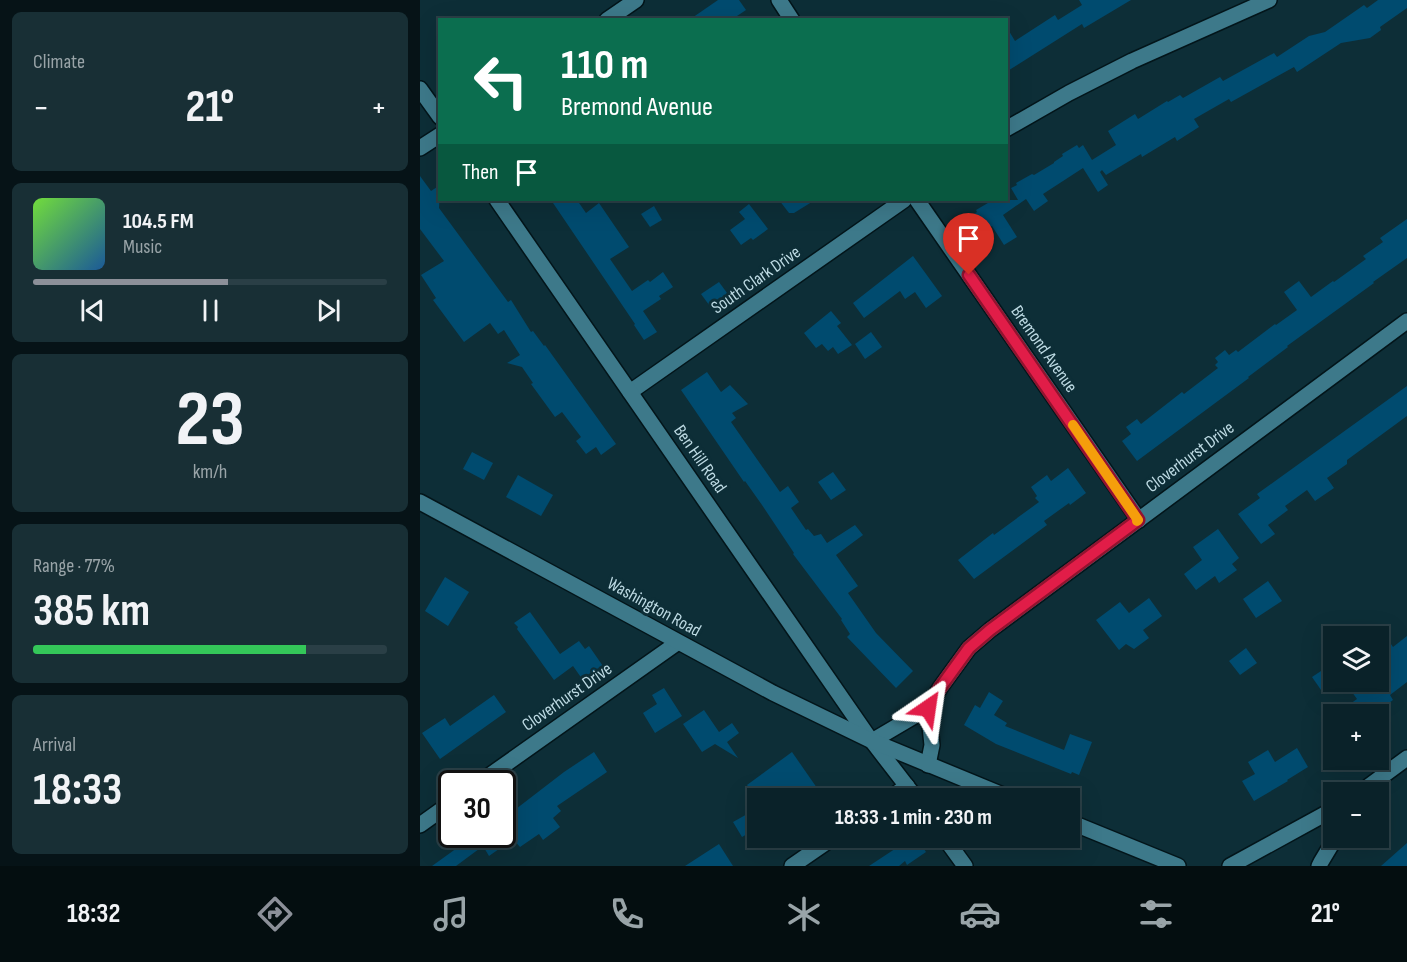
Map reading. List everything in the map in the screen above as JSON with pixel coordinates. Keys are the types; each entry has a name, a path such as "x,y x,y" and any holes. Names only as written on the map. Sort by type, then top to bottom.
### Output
{"street":[{"path":"610,18 636,0"},
{"path":"779,0 791,18"},
{"path":"1008,128 1132,61 1269,0"},
{"path":"420,89 438,114"},
{"path":"420,148 438,136"},
{"name":"Ben Hill Road","path":"498,201 872,741 909,788"},
{"name":"South Clark Drive","path":"630,392 903,201"},
{"name":"Bremond Avenue","path":"918,201 1138,520"},
{"name":"Cloverhurst Drive","path":"872,741 928,708 969,648 990,630 1407,321"},
{"name":"Washington Road","path":"420,502 773,693 872,741 985,788"},
{"name":"Cloverhurst Drive","path":"497,770 677,643"},
{"path":"928,708 932,745 928,765"},
{"path":"1374,782 1407,758"},
{"path":"420,825 438,812"},
{"path":"1230,866 1323,815"},
{"path":"1080,826 1178,866"},
{"path":"792,866 818,848"},
{"path":"952,848 965,866"},
{"path":"1319,866 1330,848"}],"building":[{"path":"718,0 739,0 746,10 734,18 692,18"},
{"path":"1079,0 1131,0 1084,28 1082,24 1008,71 1008,29 1015,41 1055,15 1058,20 1082,5"},
{"path":"1378,0 1407,0 1407,8 1380,27 1381,30 1370,38 1341,43 1297,72 1294,67 1231,102 1229,99 1194,119 1199,127 1177,141 1175,137 1106,175 1102,170 1100,172 1108,185 1098,192 1083,168 1043,194 1048,201 1034,211 1026,199 1003,215 1017,237 1004,245 992,226 978,235 967,218 991,201 1018,200 1011,188 1017,185 1016,183 1054,163 1063,156 1062,154 1077,145 1079,148 1083,145 1092,160 1116,145 1108,131 1135,114 1138,119 1167,101 1180,95 1183,98 1220,77 1223,81 1274,53 1277,57 1309,36 1325,32 1364,5 1367,8"},
{"path":"420,176 431,191 438,186 439,208 508,302 511,300 531,332 533,331 545,345 616,444 601,455 596,447 586,454 576,441 581,437 562,412 555,417 531,384 533,383 522,367 507,363 520,355 504,330 498,334 490,323 464,342 433,300 436,298 421,275 444,261 420,229"},
{"path":"552,201 578,201 586,213 599,203 629,247 610,259 632,291 663,272 673,287 659,296 661,299 643,311 657,332 644,340"},
{"path":"780,201 813,201 794,213 789,213"},
{"path":"749,204 768,229 753,240 751,238 741,245 730,230 745,219 739,212"},
{"path":"654,206 662,220 650,227 641,214"},
{"path":"1407,219 1407,258 1137,461 1122,441 1131,434 1126,427 1137,419 1141,424 1218,368 1215,365 1218,362 1215,358 1225,350 1229,355 1236,350 1238,352 1297,310 1284,292 1299,281 1311,297 1366,259 1363,256 1383,242 1380,238"},
{"path":"913,256 942,296 926,308 915,292 905,299 900,291 864,318 853,303"},
{"path":"719,282 730,297 712,309 701,294"},
{"path":"831,311 841,323 837,326 852,345 838,354 833,347 828,351 822,344 816,348 804,333"},
{"path":"871,332 882,347 865,359 855,344"},
{"path":"707,372 721,392 730,385 748,404 732,413 736,418 731,422 780,492 788,486 799,502 791,508 806,530 808,529 814,536 821,534 827,543 855,525 863,535 836,555 858,586 848,593 876,633 913,671 896,688 847,637 850,634 842,619 793,554 762,505 681,390"},
{"path":"1407,386 1407,416 1347,460 1347,464 1327,478 1334,488 1315,501 1307,490 1285,506 1288,510 1268,525 1275,534 1261,544 1238,514 1260,498 1257,494"},
{"path":"472,452 493,463 484,480 463,469"},
{"path":"1068,468 1086,493 1044,521 1047,525 974,579 958,560 1039,502 1031,487 1047,475 1051,481"},
{"path":"833,472 846,490 831,500 818,482"},
{"path":"518,475 553,495 541,516 506,497"},
{"path":"1218,529 1239,558 1232,564 1237,570 1219,583 1215,576 1196,590 1184,574 1202,560 1193,547"},
{"path":"445,577 469,592 448,626 425,611"},
{"path":"1268,581 1282,601 1256,618 1243,599"},
{"path":"1149,598 1162,616 1143,630 1149,638 1134,649 1126,644 1119,650 1096,620 1120,602 1129,613"},
{"path":"530,612 560,654 579,641 585,649 589,646 605,669 585,683 573,666 554,680 514,623"},
{"path":"1407,636 1407,682 1390,695 1393,700 1387,704 1350,704 1357,699 1352,692 1389,692 1389,641 1393,647"},
{"path":"1246,648 1257,663 1240,675 1229,661"},
{"path":"1323,670 1323,688 1321,690 1312,677"},
{"path":"664,688 682,716 655,733 643,713 657,704 652,695"},
{"path":"989,692 1003,701 994,715 1007,723 1005,726 1064,750 1070,734 1092,742 1079,775 1072,772 1071,774 996,744 964,725 975,705 980,708"},
{"path":"494,695 506,712 440,759 422,733 445,718 450,726"},
{"path":"704,710 719,732 732,723 739,733 727,742 738,758 715,744 702,752 683,724"},
{"path":"1297,748 1308,767 1254,801 1242,781 1255,774 1248,762 1268,750 1275,762"},
{"path":"594,752 607,772 557,806 561,811 553,818 560,827 543,840 539,834 520,847 516,842 516,809"},
{"path":"792,752 817,788 749,788 747,785"},
{"path":"747,814 747,834 742,837 733,822"},
{"path":"1407,843 1407,866 1381,866"},
{"path":"719,844 733,866 685,866"},
{"path":"457,848 480,848 456,866 432,866"},
{"path":"484,848 500,848 489,856"},
{"path":"896,848 923,848 926,852 907,865 905,861 899,866 869,866"}],"slow traffic":[{"path":"1073,425 1137,521"}],"route":[{"path":"928,708 969,648 1138,520 969,275"}]}
